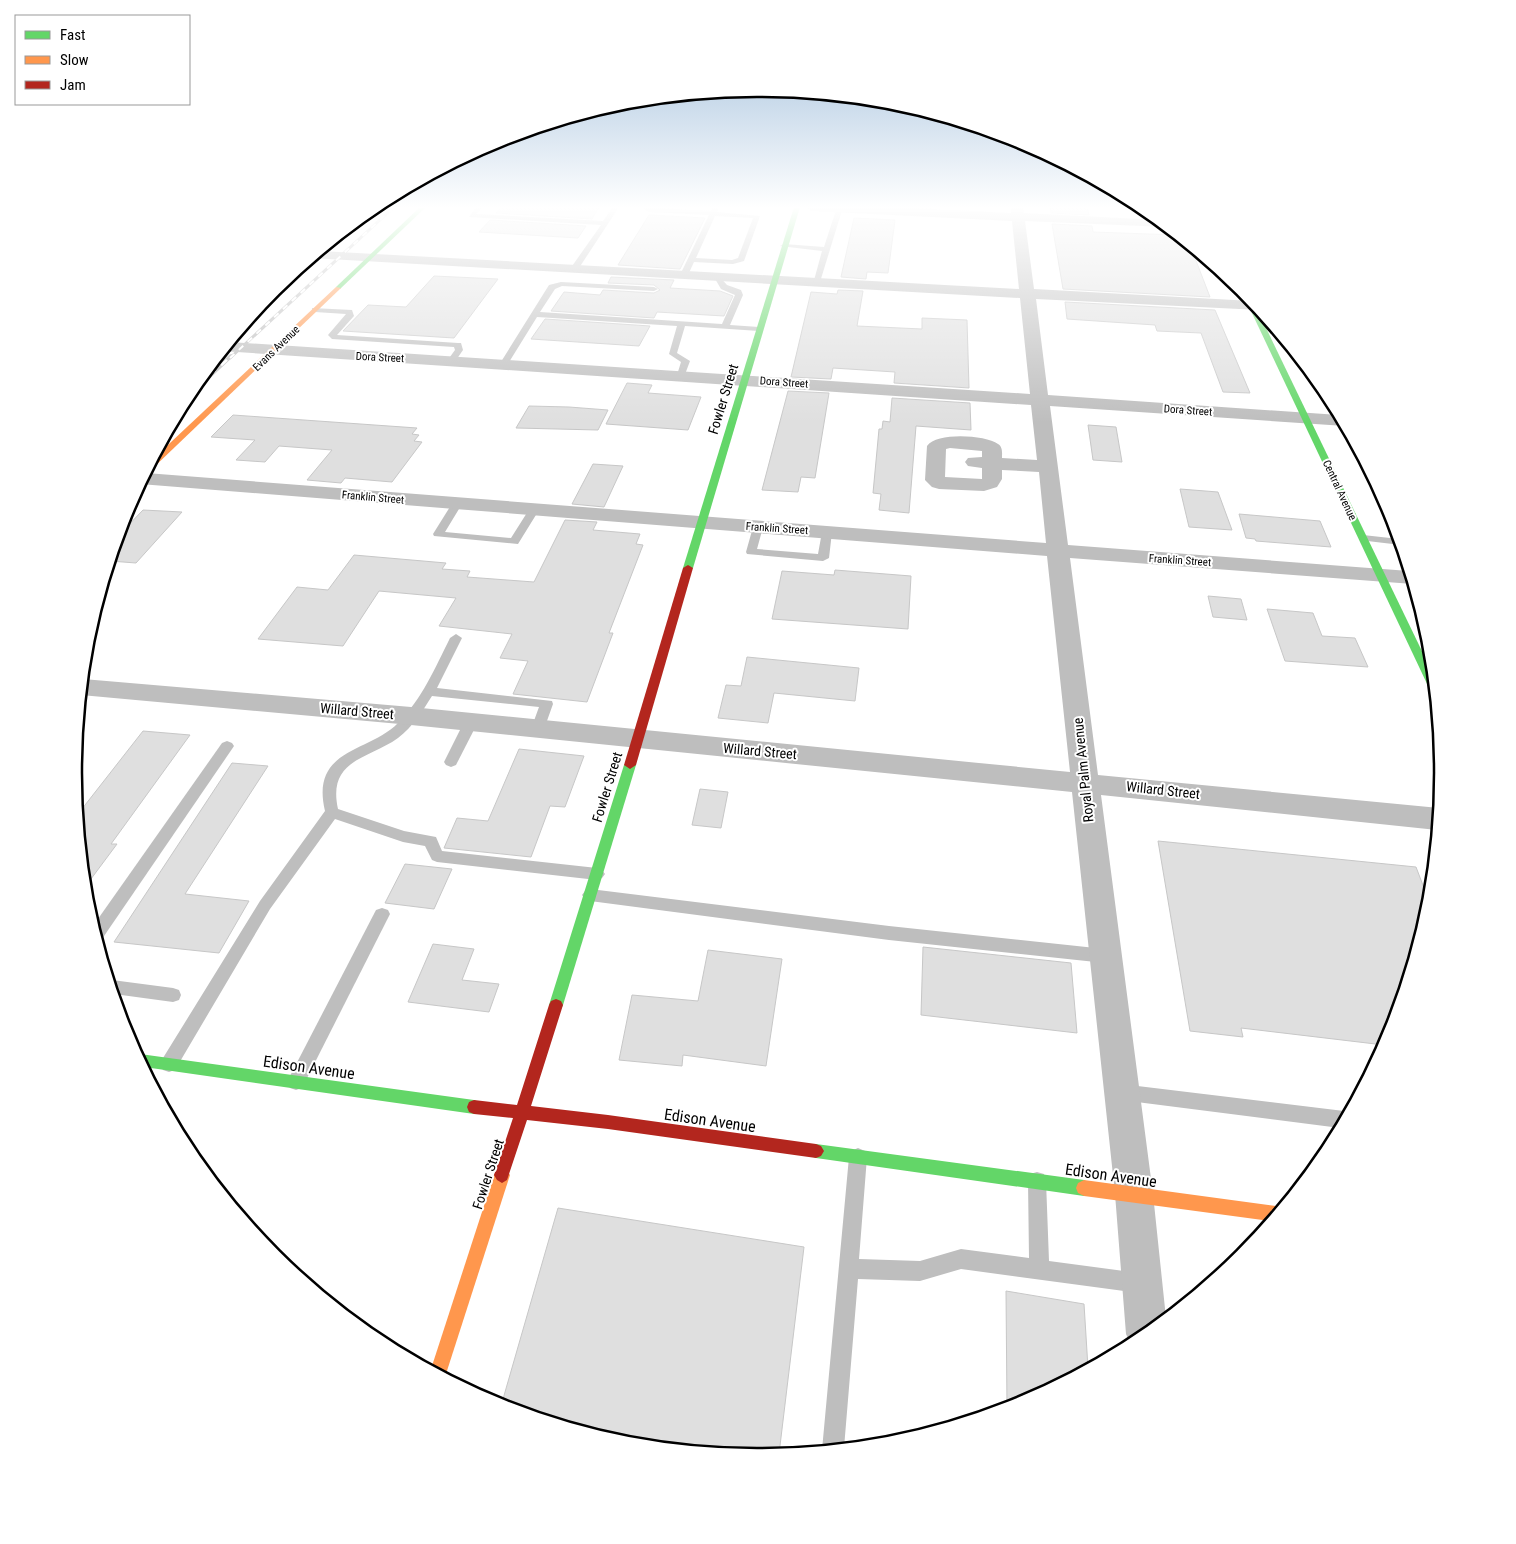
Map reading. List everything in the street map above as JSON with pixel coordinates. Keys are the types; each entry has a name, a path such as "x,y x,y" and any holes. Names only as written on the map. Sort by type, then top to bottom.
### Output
{"main road":[{"name":"Evans Avenue","path":"162,455 348,279"},
{"name":"Fowler Street","path":"440,1368 524,1114 774,279"},
{"name":"Central Avenue","path":"1260,321 1426,671"},
{"name":"Edison Avenue","path":"148,1062 524,1114 608,1122 1269,1213"}],"street":[{"path":"714,279 728,281 773,279"},
{"path":"775,279 1028,294 1242,301"},
{"name":"Royal Palm Avenue","path":"1026,279 1046,468 1086,782 1134,1194 1146,1325"},
{"name":"Dora Street","path":"233,347 745,379 1335,420"},
{"path":"941,444 982,444 992,448 992,464 990,483 984,485 939,482 935,480 937,446 941,444"},
{"path":"992,464 1046,468"},
{"name":"Franklin Street","path":"149,479 1404,578"},
{"name":"Willard Street","path":"88,688 411,716 1086,782 1432,818"}],"lane":[{"path":"561,284 565,279"},
{"path":"725,327 739,295 728,281"},
{"path":"503,365 552,287 561,284 654,289"},
{"path":"315,310 349,312 350,316 332,334 335,337 458,345 459,350 451,361"},
{"path":"535,314 759,329"},
{"path":"681,375 686,360 673,354 682,323"},
{"path":"457,504 438,534 514,542 534,510"},
{"path":"1363,538 1393,541"},
{"path":"169,1064 265,905 332,812 328,786 342,763 353,753 395,735 428,691 456,638"},
{"path":"428,691 547,704 538,729"},
{"path":"451,762 471,722"},
{"path":"101,927 228,746"},
{"path":"332,812 403,836 431,841 437,856 597,874"},
{"path":"590,895 889,933 1105,956"},
{"path":"296,1082 382,914"},
{"path":"118,988 173,995"},
{"path":"1121,1092 1337,1119"},
{"path":"833,1443 858,1156"},
{"path":"1037,1182 1040,1270"},
{"path":"848,1269 920,1271 961,1259 1142,1283"}],"building":[{"path":"431,279 498,279 454,338 343,331 368,305 406,307"},
{"path":"610,279 674,280 670,288 720,291 733,296 724,316 657,312 654,318 551,311 564,292 600,295 603,290 654,293 660,290 654,285 608,283"},
{"path":"1061,279 1203,279 1210,297 1063,289"},
{"path":"838,290 863,291 857,326 922,329 922,318 967,320 969,388 894,383 895,372 833,368 831,379 791,377 811,292 837,294"},
{"path":"1065,302 1215,310 1250,393 1223,392 1201,333 1157,331 1155,325 1067,319"},
{"path":"545,319 650,326 639,346 531,339"},
{"path":"627,383 652,385 648,393 701,397 688,430 606,424"},
{"path":"788,391 829,393 815,478 801,477 798,492 762,490"},
{"path":"892,398 970,403 971,430 916,426 909,513 879,510 881,494 873,493 879,429 882,429 883,421 890,422"},
{"path":"529,406 608,410 598,430 516,428"},
{"path":"233,415 417,428 412,434 419,435 414,441 422,442 392,482 345,478 341,483 307,480 332,450 279,446 265,462 236,460 255,440 211,437"},
{"path":"1088,425 1116,427 1122,462 1093,460"},
{"path":"593,464 623,466 604,507 572,504"},
{"path":"1180,489 1218,492 1232,530 1189,527"},
{"path":"143,510 182,512 136,563 116,561 130,524"},
{"path":"1239,514 1320,521 1331,547 1256,541 1255,539 1246,538"},
{"path":"565,520 597,522 593,530 640,534 636,544 643,545 609,633 613,633 587,702 513,694 528,661 500,658 512,634 439,626 456,598 379,591 343,646 258,639 297,587 328,590 354,555 446,563 442,569 470,571 467,577 534,582"},
{"path":"835,570 911,576 908,629 772,619 782,571 834,575"},
{"path":"1208,596 1241,599 1247,620 1213,617"},
{"path":"1267,609 1313,613 1322,636 1355,638 1368,667 1285,661"},
{"path":"747,657 859,668 855,701 774,693 768,723 718,718 726,685 741,686"},
{"path":"143,731 190,735 111,844 117,844 91,879 84,807"},
{"path":"519,749 584,756 565,807 550,806 531,857 444,848 457,818 488,821"},
{"path":"232,763 268,766 185,894 249,901 219,953 114,942"},
{"path":"700,789 728,792 721,828 692,825"},
{"path":"1158,841 1416,867 1424,887 1421,904 1398,989 1376,1044 1241,1028 1243,1037 1190,1031"},
{"path":"405,864 452,869 434,909 385,903"},
{"path":"433,944 474,949 462,980 499,984 489,1012 408,1002"},
{"path":"923,947 1071,963 1077,1033 921,1015"},
{"path":"708,950 782,959 766,1066 683,1055 682,1066 619,1060 632,995 698,1001"},
{"path":"558,1208 804,1247 780,1447 714,1446 626,1435 541,1412 503,1398"},
{"path":"1006,1291 1084,1304 1088,1362 1057,1378 1007,1400"}],"railway":[{"path":"230,358 316,279"},
{"path":"214,371 231,356"}],"traffic: fast":[{"path":"338,288 347,279"},
{"path":"688,568 775,279"},
{"path":"1257,317 1426,671"},
{"path":"556,1005 630,765"},
{"path":"148,1061 474,1107"},
{"path":"816,1151 1084,1188"}],"traffic: slow":[{"path":"162,455 338,288"},
{"path":"440,1368 502,1175"},
{"path":"1084,1188 1269,1213"}],"traffic: jam":[{"path":"630,765 688,568"},
{"path":"502,1175 556,1005"},
{"path":"474,1107 608,1122 816,1151"}]}
